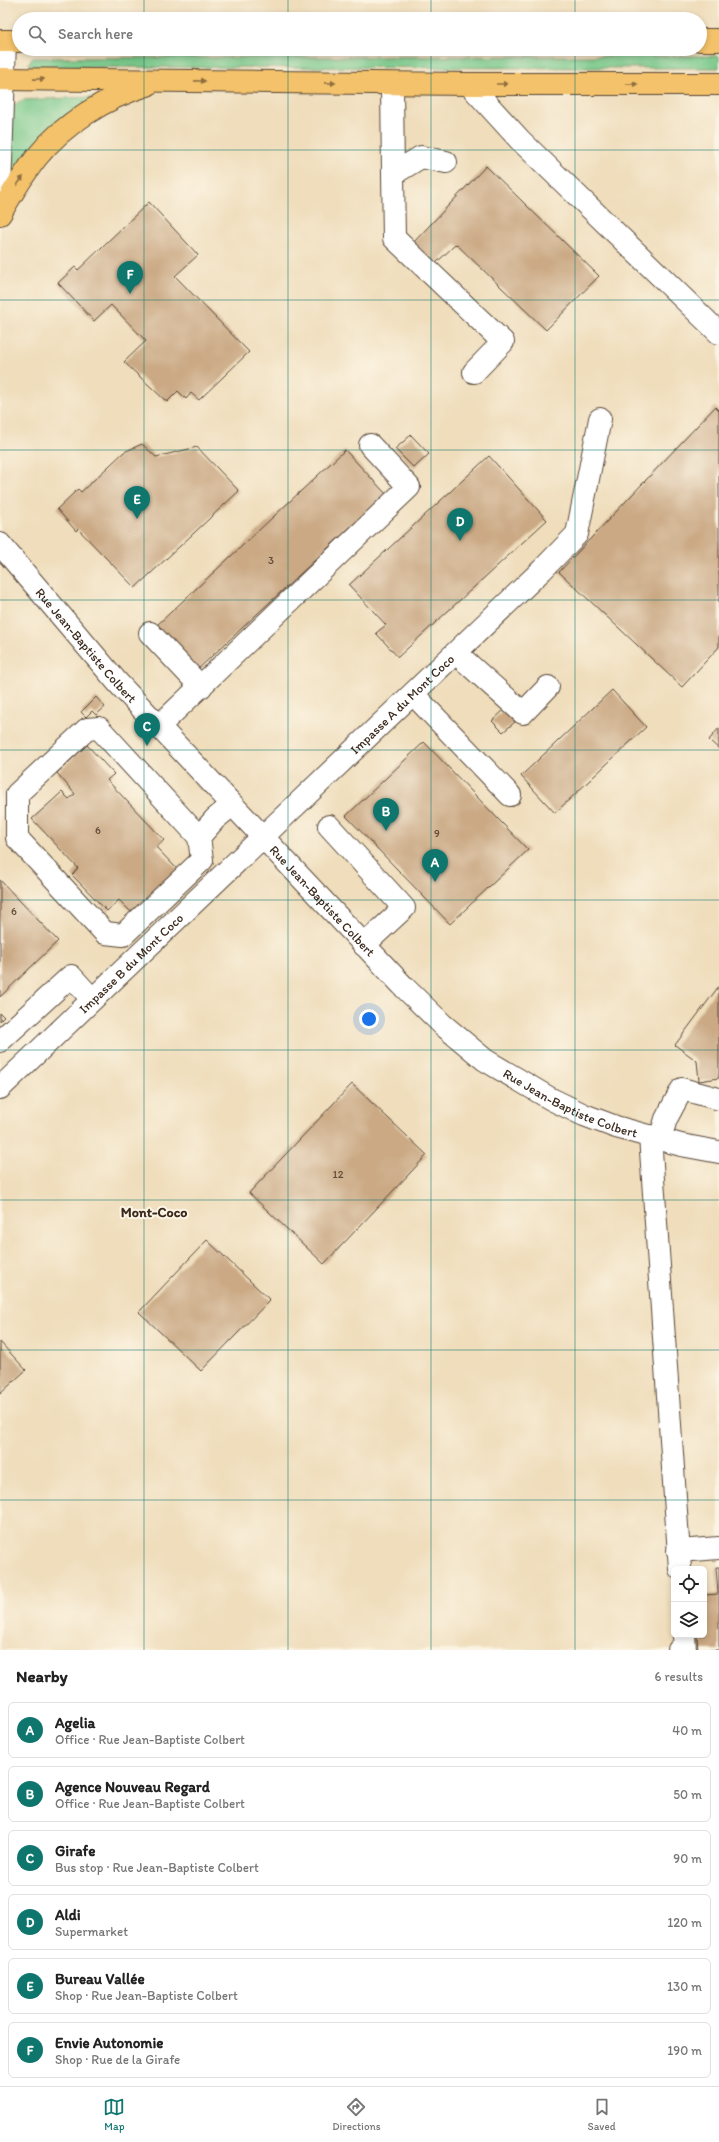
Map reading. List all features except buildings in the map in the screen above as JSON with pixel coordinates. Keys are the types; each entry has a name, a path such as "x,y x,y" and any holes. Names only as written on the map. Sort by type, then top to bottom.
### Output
{"main road":[{"path":"707,40 719,40"},
{"path":"2,79 392,84 719,84"},
{"path":"0,214 38,156 68,127 127,91 161,81"}],"street":[{"path":"0,192 2,79 8,41"},
{"path":"392,84 394,238 502,342 474,372"},
{"path":"470,84 520,140 719,333"},
{"path":"393,174 421,157 446,162"},
{"name":"Impasse A du Mont Coco","path":"263,838 542,570 577,534 600,419"},
{"path":"158,727 409,487 370,445"},
{"name":"Rue Jean-Baptiste Colbert","path":"0,544 118,683 158,727 364,945 443,1025 485,1060 551,1099 584,1115 655,1138 719,1152"},
{"path":"150,633 201,687"},
{"path":"456,653 523,713 548,687"},
{"path":"413,694 510,795"},
{"path":"199,837 99,728 87,729 17,794 17,838 105,933 123,935 202,860 199,837 215,819 232,805"},
{"path":"329,826 404,908 364,945"},
{"name":"Impasse B du Mont Coco","path":"0,1088 263,838"},
{"path":"0,1041 71,976 92,999"},
{"path":"719,1098 682,1089 655,1138 679,1560 719,1548"},
{"path":"679,1650 685,1650 684,1638"}],"green space":[{"path":"719,56 719,68 33,67 28,63 33,58"},
{"path":"94,97 11,175 12,110 14,105 22,100"}],"place":[{"name":"Envie Autonomie","path":"130,294"},
{"name":"Bureau Vallée","path":"137,519"},
{"name":"Aldi","path":"460,541"},
{"name":"Girafe","path":"147,746"},
{"name":"Agence Nouveau Regard","path":"386,831"},
{"name":"Agelia","path":"435,882"}],"district":[{"name":"Mont-Coco","path":"154,1212"}]}
